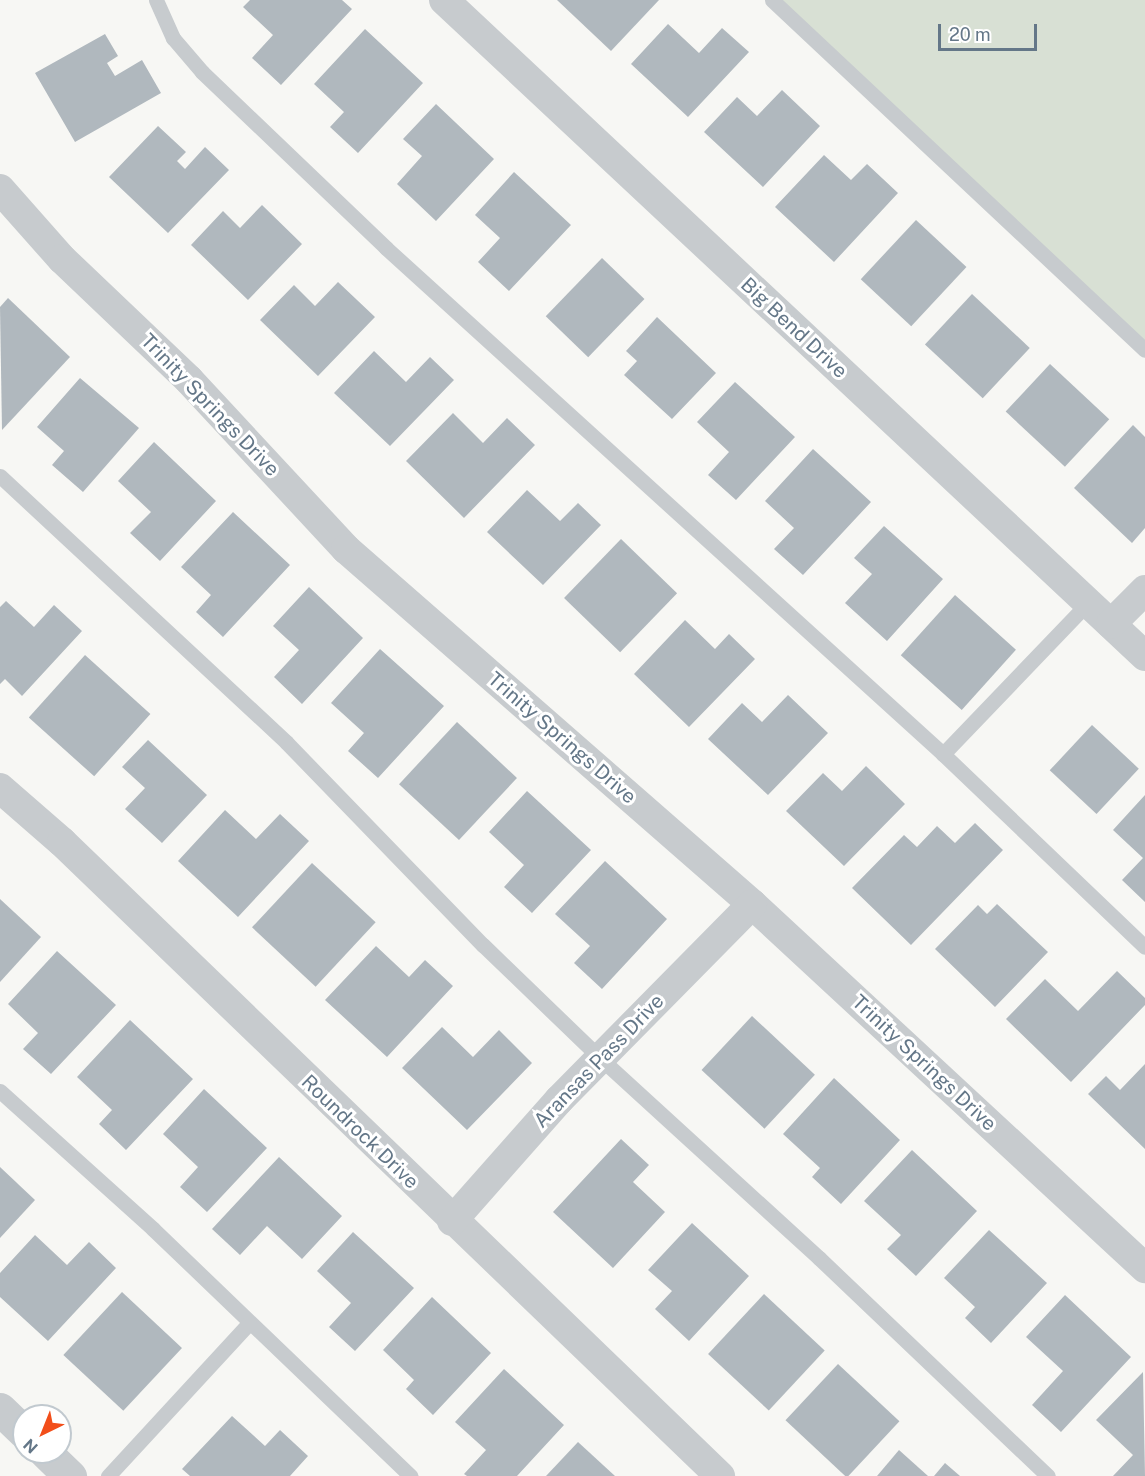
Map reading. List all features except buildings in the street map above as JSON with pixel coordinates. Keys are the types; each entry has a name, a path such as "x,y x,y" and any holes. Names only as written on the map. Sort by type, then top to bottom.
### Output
{"street":[{"name":"Big Bend Drive","path":"444,0 1145,656"},
{"name":"Trinity Springs Drive","path":"0,189 62,259 189,380 346,549 752,904 1145,1268"},
{"path":"1111,624 1145,590"},
{"name":"Roundrock Drive","path":"0,788 62,843 452,1221 720,1476"},
{"name":"Aransas Pass Drive","path":"452,1221 600,1058 752,904"},
{"path":"0,1409 12,1420"},
{"path":"58,1464 70,1476"}],"lane":[{"path":"156,0 173,38 202,72 386,248 943,754 1145,947"},
{"path":"772,0 1145,350"},
{"path":"0,476 286,742 483,945 600,1058 819,1258 1048,1476"},
{"path":"943,754 1088,603"},
{"path":"0,1091 153,1229 411,1476"},
{"path":"108,1476 249,1323"}],"shaded area":[{"path":"775,0 1145,0 1145,347"}]}
